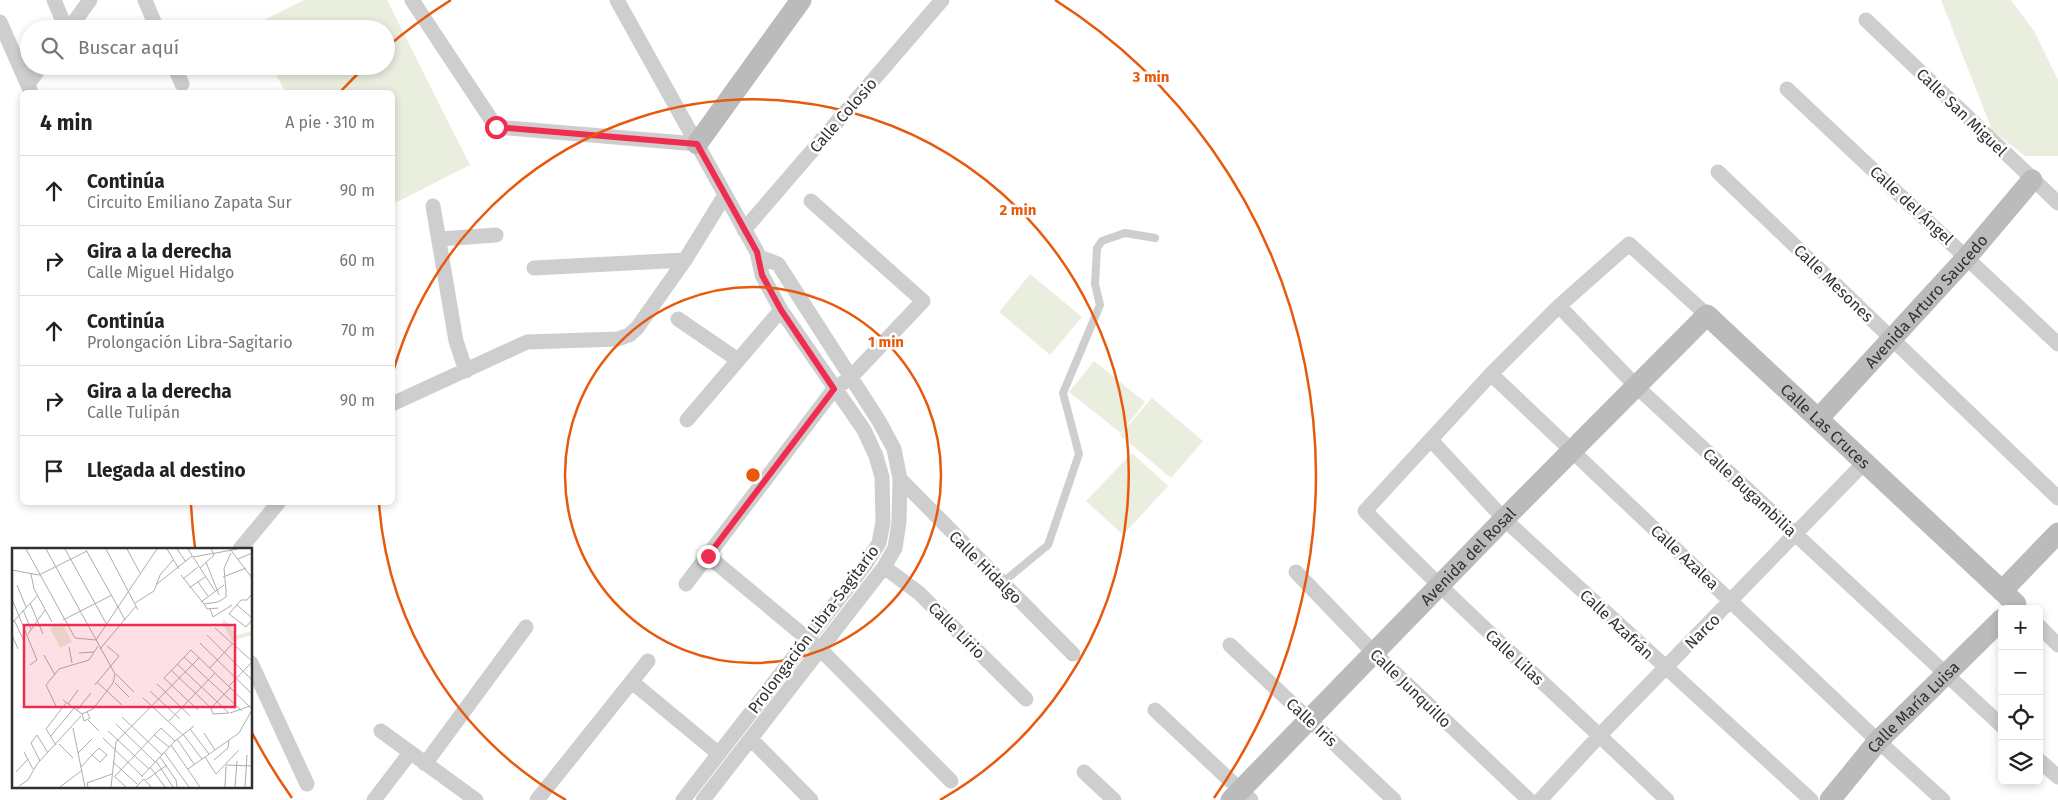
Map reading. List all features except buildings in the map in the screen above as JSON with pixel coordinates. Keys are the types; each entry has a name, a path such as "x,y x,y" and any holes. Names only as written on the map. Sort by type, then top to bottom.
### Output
{"street":[{"path":"54,0 64,20"},
{"path":"75,20 90,0"},
{"path":"145,0 153,20"},
{"path":"412,0 496,127 697,144"},
{"path":"617,0 759,257"},
{"path":"697,144 801,0"},
{"name":"Calle Colosio","path":"744,230 942,0"},
{"name":"Calle San Miguel","path":"1866,20 2058,203"},
{"path":"0,22 20,66"},
{"path":"24,75 30,88"},
{"path":"30,88 36,75"},
{"path":"178,75 182,84"},
{"name":"Calle del Ángel","path":"1787,89 2058,344"},
{"name":"Calle Mesones","path":"1718,172 2058,498"},
{"name":"Avenida Arturo Saucedo","path":"1818,419 1967,257 2032,180"},
{"path":"395,403 528,342 618,339 629,335 685,260 725,194"},
{"path":"686,584 834,389 850,378 923,302 811,201"},
{"path":"433,206 456,341 466,370"},
{"path":"440,239 496,235"},
{"name":"Calle Las Cruces","path":"1559,306 1629,244 1818,419 2010,605"},
{"name":"Prolongación Libra-Sagitario","path":"683,800 807,637 865,565 878,543 883,522 882,477 876,456 864,430 781,310 762,275 759,257 778,264 879,421 894,449 900,479 899,522 894,548 884,567 703,800"},
{"path":"534,268 685,260"},
{"path":"1431,440 1559,306"},
{"name":"Calle Bugambilia","path":"1559,306 1636,386 1998,722"},
{"path":"687,420 781,310"},
{"name":"Avenida del Rosal","path":"1241,797 1310,720 1374,653 1504,519 1707,316"},
{"path":"678,319 738,360"},
{"name":"Calle Azalea","path":"1492,374 1878,741 1943,800"},
{"name":"Calle Lilas","path":"1431,440 1365,512 1438,587 1600,735 1667,800"},
{"name":"Calle Azafrán","path":"1431,440 1504,519 1811,800"},
{"name":"Narco","path":"1540,800 1600,735 1864,463"},
{"name":"Calle Hidalgo","path":"900,479 1073,654"},
{"path":"241,548 277,505"},
{"name":"Calle María Luisa","path":"2012,605 2058,532"},
{"path":"708,556 807,637 951,781"},
{"name":"Calle Lirio","path":"884,567 919,593 1026,699"},
{"name":"Calle Junquillo","path":"1296,572 1374,653 1529,800"},
{"name":"Calle María Luisa","path":"1830,800 1878,741 1998,620"},
{"path":"425,764 526,627"},
{"path":"2043,630 2058,645"},
{"name":"Calle Iris","path":"1230,645 1394,800"},
{"path":"537,800 648,661"},
{"path":"252,665 307,784"},
{"path":"632,682 719,754"},
{"path":"1155,710 1241,797"},
{"path":"381,731 476,800"},
{"path":"751,739 811,800"},
{"path":"374,800 410,753"},
{"path":"2043,764 2058,777"},
{"path":"1084,772 1114,800"}],"lane":[{"path":"1002,583 1048,546 1079,454 1063,393 1100,305 1095,284 1097,248 1102,241 1125,234 1156,238"}],"shaded area":[{"path":"304,0 387,0 470,165 395,203 395,90 284,90 276,75 395,75 395,20 264,20"},
{"path":"1941,0 2011,0 2034,31 2058,80 2058,156 2025,156 1992,130"},
{"path":"1030,274 1082,317 1050,355 999,312"},
{"path":"1094,361 1145,402 1121,433 1069,392"},
{"path":"1152,398 1203,441 1171,478 1120,435"},
{"path":"1132,453 1168,486 1123,535 1086,501"}],"route":[{"path":"496,127 697,144 757,252 762,275 781,310 834,389 708,556"}]}
